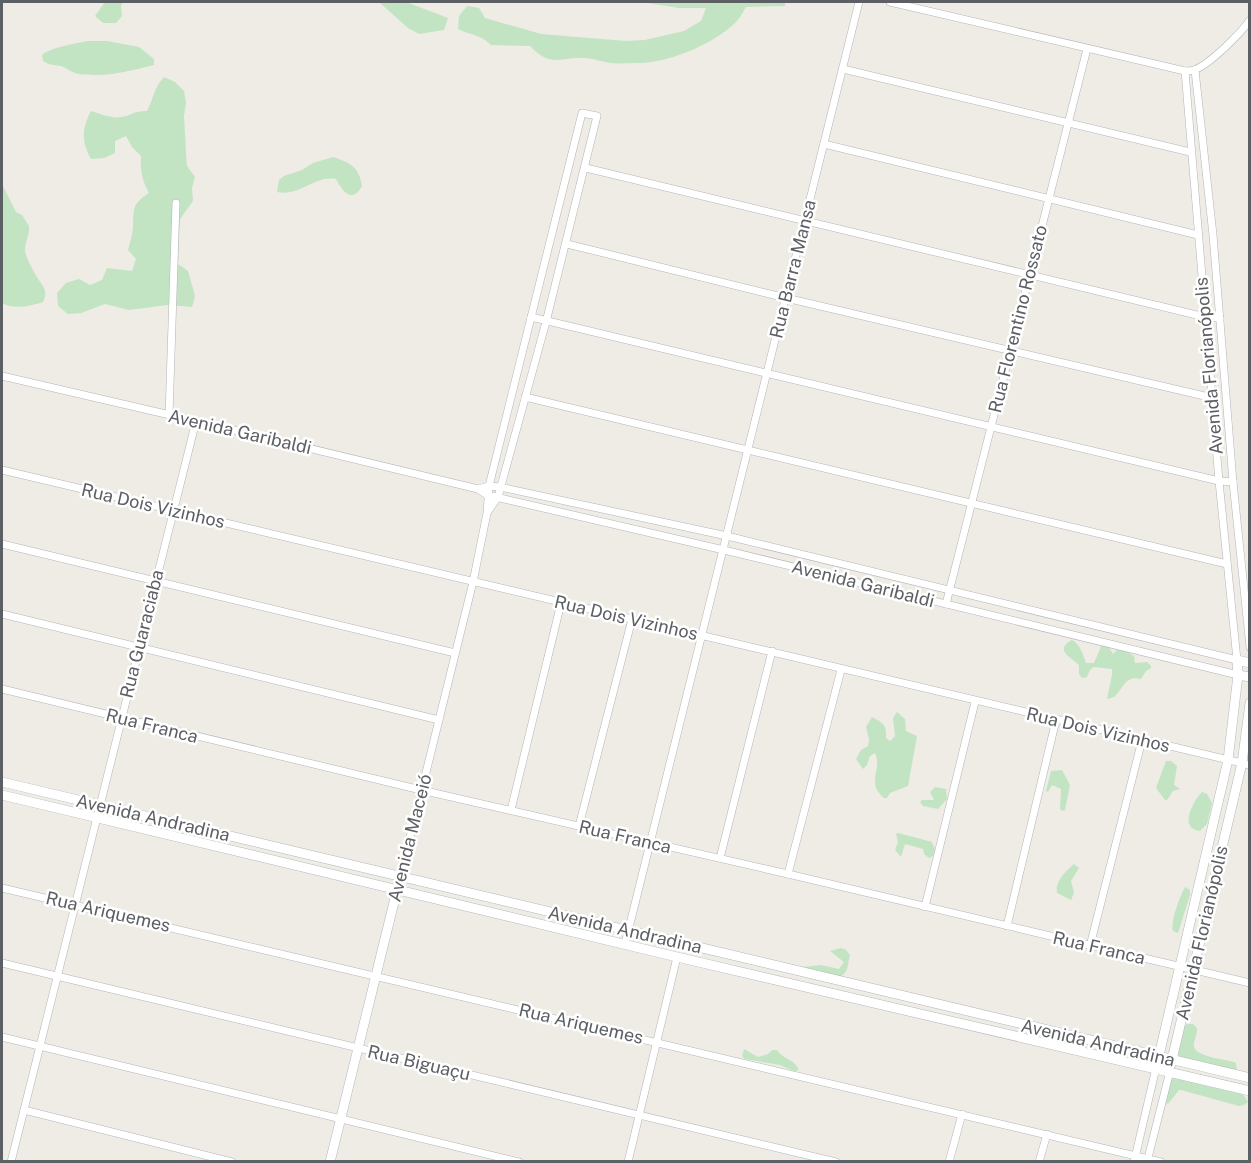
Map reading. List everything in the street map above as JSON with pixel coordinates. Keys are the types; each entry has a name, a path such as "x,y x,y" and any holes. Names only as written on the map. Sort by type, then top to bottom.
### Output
{"main road":[{"name":"Avenida Garibaldi","path":"1237,660 1250,663"},
{"path":"1156,1068 1228,760 1238,675 1237,660"},
{"name":"Avenida Garibaldi","path":"1238,675 1250,677"},
{"name":"Avenida Florianópolis","path":"1170,1071 1246,764 1250,703"},
{"name":"Avenida Andradina","path":"2,782 400,878 628,930 866,989 1250,1078"},
{"name":"Avenida Andradina","path":"2,795 677,957 1250,1091"},
{"name":"Avenida Maceió","path":"330,1161 400,878"},
{"path":"864,999 866,989"}],"street":[{"name":"Rua Barra Mansa","path":"724,550 860,2"},
{"path":"890,2 1185,71 1195,70 1214,57 1250,20"},
{"name":"Rua Florentino Rossato","path":"946,604 1087,49"},
{"path":"843,69 1190,152"},
{"name":"Avenida Florianópolis","path":"1195,70 1212,225 1233,482 1250,647"},
{"name":"Avenida Florianópolis","path":"1185,71 1190,152 1214,398 1219,481 1237,660"},
{"name":"Avenida Maceió","path":"400,878 473,582 487,513 489,486 582,113 597,116 586,168"},
{"path":"824,144 1198,235"},
{"path":"498,497 586,168 1205,317 1220,318"},
{"path":"169,415 176,203"},
{"path":"567,244 786,298 1214,398"},
{"path":"531,317 1219,481 1233,482"},
{"name":"Avenida Garibaldi","path":"2,376 478,489 487,495 1238,675"},
{"path":"525,397 1227,564"},
{"name":"Rua Guaraciaba","path":"12,1161 56,976 196,421"},
{"name":"Rua Dois Vizinhos","path":"2,470 772,651 975,702 1246,764"},
{"name":"Avenida Garibaldi","path":"478,489 489,486 500,487 727,536 1237,660"},
{"name":"Avenida Maceió","path":"487,513 498,497"},
{"path":"2,544 455,652"},
{"path":"625,944 724,550"},
{"path":"511,810 561,603"},
{"path":"2,615 439,720"},
{"path":"579,826 632,619"},
{"path":"720,858 772,651"},
{"path":"788,874 841,670"},
{"name":"Rua Franca","path":"2,689 421,790 1250,983"},
{"path":"924,907 975,702"},
{"path":"1007,926 1056,720"},
{"path":"1090,946 1142,740"},
{"name":"Rua Ariquemes","path":"2,888 1047,1134 1135,1158 1161,1161"},
{"path":"628,1161 677,957"},
{"name":"Rua Biguaçu","path":"2,963 836,1161"},
{"path":"2,1037 519,1161"},
{"path":"1135,1158 1156,1068"},
{"name":"Avenida Florianópolis","path":"1147,1160 1170,1071"},
{"path":"24,1110 232,1161"},
{"path":"949,1161 962,1114"},
{"path":"1039,1161 1047,1134"}],"green space":[{"path":"105,2 123,2 122,16 116,23 103,23 95,16"},
{"path":"379,2 406,2 448,18 444,30 419,34 408,28"},
{"path":"641,2 785,2 785,6 746,7 736,22 715,38 675,57 647,62 614,63 584,58 549,59 537,53 530,46 491,45 479,37 458,29 459,16 467,6 479,8 485,18 541,34 626,41 645,40 684,31 701,21 706,8 679,8"},
{"path":"88,41 107,41 139,47 154,59 154,65 116,73 89,75 76,73 43,61 42,55 46,52"},
{"path":"164,77 175,82 184,91 186,103 184,116 187,166 195,177 192,188 193,201 180,219 178,264 188,271 195,296 192,307 167,305 129,310 105,304 81,313 68,314 58,306 57,293 66,283 79,279 90,285 102,280 107,268 132,271 136,259 128,250 134,211 139,200 149,193 142,175 141,156 126,136 115,141 115,153 104,158 91,159 84,140 84,129 88,117 91,111 118,117 147,111"},
{"path":"333,157 345,161 359,174 362,186 355,194 345,192 336,179 321,180 293,192 277,192 279,180 284,176"},
{"path":"2,184 16,212 22,215 29,226 25,252 45,290 43,302 17,307 2,303"},
{"path":"1072,640 1079,647 1086,663 1094,663 1102,644 1109,647 1113,654 1118,649 1124,650 1134,656 1135,663 1147,662 1151,668 1141,679 1131,679 1114,697 1107,699 1112,669 1094,667 1087,677 1082,678 1079,674 1079,665 1064,650 1064,647"},
{"path":"897,712 905,719 906,731 917,736 908,786 884,798 876,787 877,759 875,753 870,756 863,769 856,759 861,750 868,746 866,727 872,717 884,725 886,738 890,741 895,736 893,718"},
{"path":"1166,761 1171,761 1177,766 1174,785 1180,789 1173,791 1165,800 1156,788"},
{"path":"1062,770 1070,785 1065,810 1062,811 1060,809 1061,789 1052,785 1048,792 1046,791 1051,771"},
{"path":"935,787 946,789 947,799 938,809 923,806 920,802 922,800 934,800 930,792"},
{"path":"1202,792 1207,794 1212,803 1207,824 1200,831 1193,829 1190,825 1189,814"},
{"path":"898,833 932,842 935,850 933,856 929,858 924,854 923,849 905,844 901,857 895,850"},
{"path":"1074,864 1079,868 1071,881 1074,893 1071,900 1057,893 1057,889 1062,877"},
{"path":"1185,887 1190,890 1190,895 1178,933 1173,931 1172,927"},
{"path":"841,948 850,955 847,969 837,978 805,971 802,967 821,965 839,969 844,962 830,951"},
{"path":"1193,1024 1197,1028 1194,1045 1196,1050 1205,1055 1236,1063 1237,1071 1180,1058 1178,1053 1182,1026"},
{"path":"744,1049 758,1057 777,1050 799,1070 794,1071 780,1065 745,1059 742,1056"},
{"path":"1174,1077 1242,1093 1248,1102 1239,1106 1179,1090 1168,1104 1166,1103 1167,1092"}]}
